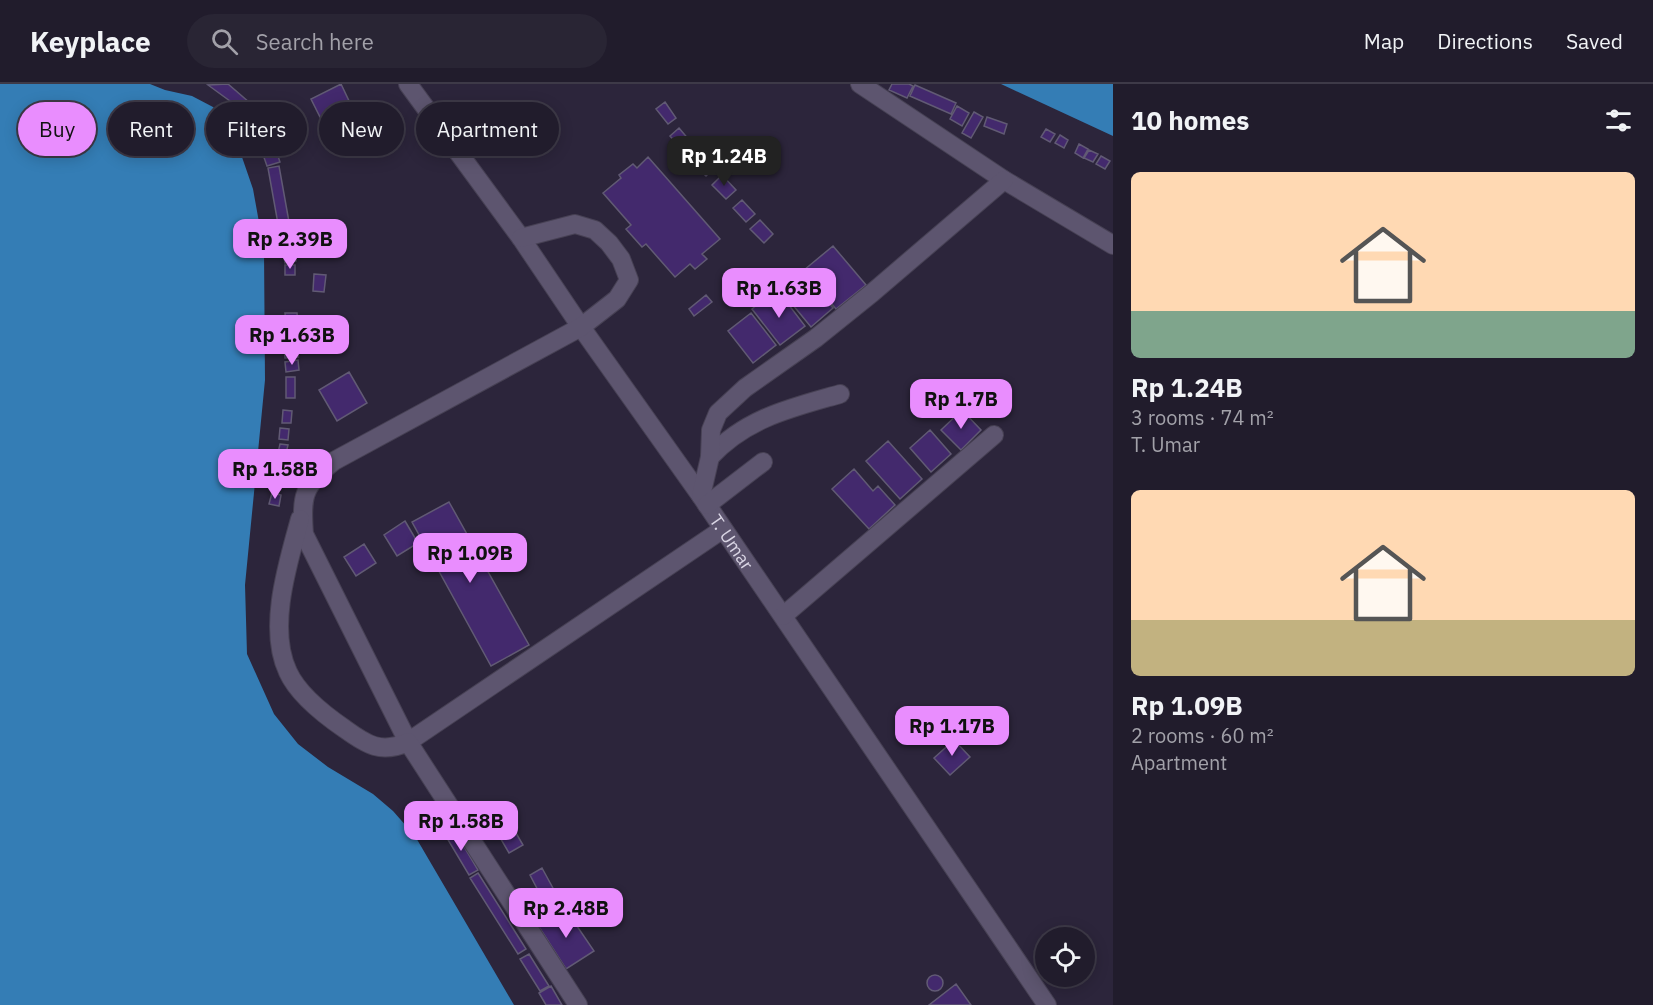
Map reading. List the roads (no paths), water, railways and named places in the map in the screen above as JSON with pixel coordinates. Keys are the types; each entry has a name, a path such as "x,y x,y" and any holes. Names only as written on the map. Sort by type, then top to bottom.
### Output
{"street":[{"name":"T. Umar","path":"408,84 521,238 580,327 704,500 1047,1005"},
{"path":"860,84 1004,180 1113,245"},
{"path":"704,500 711,430 718,413 745,388 816,338 864,299 1004,180"},
{"path":"521,238 575,224 595,230 621,259 630,280 617,299 580,327 334,461 313,478 304,494 302,512 283,583 279,624 283,659 288,673 324,715 363,742 379,748 394,748 408,742 723,529"},
{"path":"710,456 723,442 772,414 840,394"},
{"path":"783,616 994,435"},
{"path":"704,500 763,462"},
{"path":"302,512 304,534 408,742 578,1005"}],"water":[{"path":"0,84 150,84 192,96 206,103 206,156 242,156 253,189 264,250 265,380 245,585 247,654 274,714 298,744 328,767 373,794 393,811 415,836 514,1005 0,1005"},
{"path":"1001,84 1113,84 1113,136"}]}
